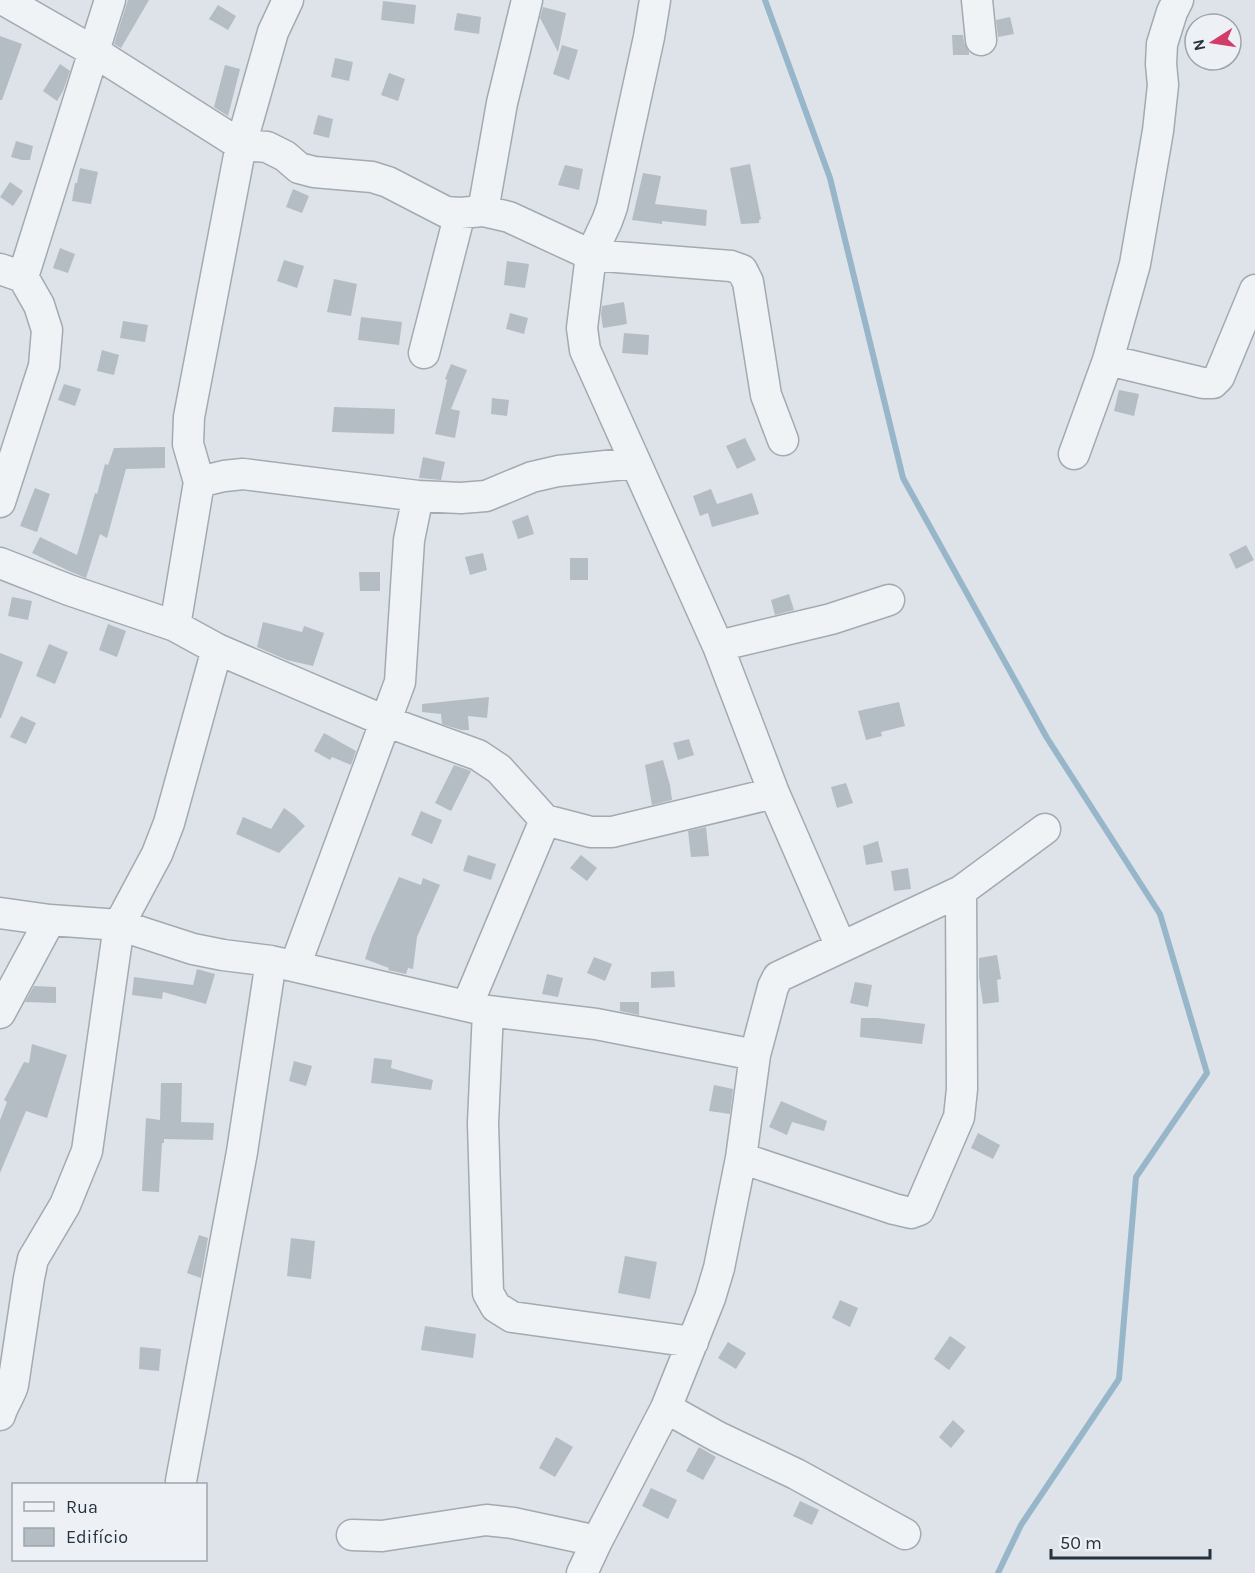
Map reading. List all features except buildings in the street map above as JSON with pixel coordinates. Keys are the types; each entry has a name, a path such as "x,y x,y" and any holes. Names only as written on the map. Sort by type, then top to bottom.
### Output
{"street":[{"path":"4,0 93,51 241,145 267,147 285,156 299,168 314,172 372,177 388,182 446,212 472,212 509,217 591,255 731,266 742,270 748,282 766,395 783,440"},
{"path":"0,502 44,366 47,330 39,304 11,273 110,0"},
{"path":"175,626 200,482 188,444 189,417 241,145 273,32 288,0"},
{"path":"424,353 472,212 527,0"},
{"path":"656,0 612,207 608,221 591,255 582,328 585,350 718,646 774,793 841,947"},
{"path":"976,0 981,40"},
{"path":"1074,454 1108,360 1135,264 1158,132 1163,85 1162,45 1178,0"},
{"path":"1108,360 1203,383 1213,383 1219,377 1255,290"},
{"path":"200,482 243,474 418,496 461,498 486,496 532,477 558,471 635,463"},
{"path":"181,1482 243,1152 283,963 400,682 409,540 418,496"},
{"path":"0,563 69,590 175,626 217,649 385,721 478,755 499,769 545,820 591,832 612,832 774,793"},
{"path":"718,646 831,619 889,600"},
{"path":"1,1409 10,1397 13,1385 33,1259 65,1205 87,1151 119,925 157,854 169,823 217,649"},
{"path":"545,820 477,1008 488,1293 496,1308 512,1317 693,1342"},
{"path":"582,1573 666,1408 710,1298 719,1268 741,1158 755,1055 773,987 778,977 961,891 1045,829"},
{"path":"741,1158 894,1209 911,1213 920,1210 959,1117 962,1089 961,891"},
{"path":"0,914 119,925 223,956 283,963 477,1008 596,1024 755,1055"},
{"path":"0,1013 50,920"},
{"path":"666,1408 728,1442 796,1474 905,1534"},
{"path":"352,1535 382,1536 486,1520 513,1522 597,1541"}],"waterway":[{"path":"765,0 830,178 903,478 1047,738 1160,914 1207,1073 1136,1177 1119,1379 1021,1525 998,1573"}]}
